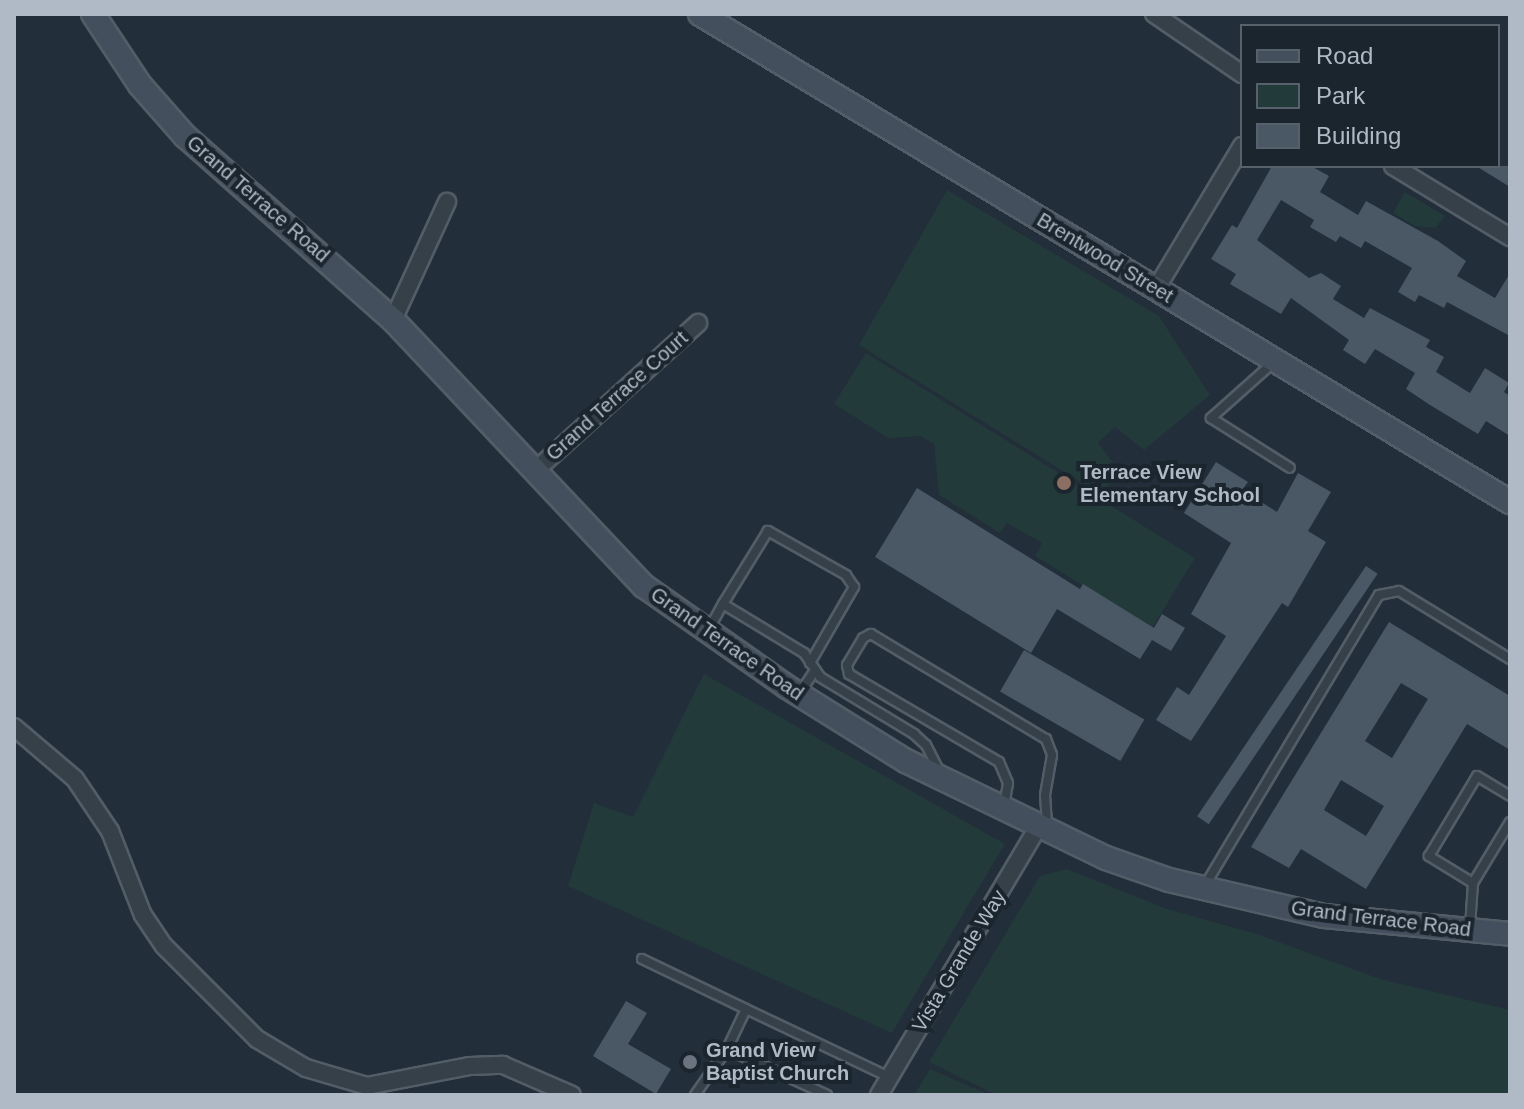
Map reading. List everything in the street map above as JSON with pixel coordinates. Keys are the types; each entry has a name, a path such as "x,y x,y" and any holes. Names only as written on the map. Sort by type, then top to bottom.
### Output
{"street":[{"name":"Grand Terrace Road","path":"93,14 140,85 185,136 393,320 644,586 707,633 799,694 944,779 1106,858 1203,889 1324,916 1510,934"},
{"name":"Brentwood Street","path":"700,14 1510,502"},
{"path":"1154,14 1240,73"},
{"path":"1156,289 1240,149"},
{"path":"1396,168 1510,237"},
{"path":"393,320 447,202"},
{"name":"Grand Terrace Court","path":"536,470 698,323"},
{"path":"14,727 75,779 110,831 143,915 164,946 257,1039 306,1068 367,1086 470,1066 503,1065 572,1095"},
{"name":"Vista Grande Way","path":"879,1095 1043,828"}],"lane":[{"path":"1276,361 1211,418 1290,468"},
{"path":"707,633 768,531 846,575 855,593 799,694"},
{"path":"1203,889 1379,595 1399,591 1510,659"},
{"path":"723,604 804,653 813,666 926,745 944,779"},
{"path":"1003,809 1008,783 999,762 849,674 847,665 863,638 871,634 1046,739 1052,755 1043,828"},
{"path":"1473,883 1429,856 1477,776 1510,796"},
{"path":"1470,930 1473,883 1510,822"},
{"path":"642,959 889,1077"},
{"path":"695,1095 727,1049 746,1009"},
{"path":"727,1049 827,1095"}],"green space":[{"path":"947,190 1159,316 1210,395 1144,450 1115,427 1098,443 1113,462 1113,480 1100,494 859,345"},
{"path":"1405,192 1445,216 1435,228 1415,226 1393,213"},
{"path":"866,353 1195,558 1152,628 1035,556 1042,543 1007,523 1000,533 939,495 934,444 921,436 888,438 834,404"},
{"path":"704,674 1005,844 892,1033 568,886 594,803 633,817"},
{"path":"1067,869 1167,909 1257,934 1380,979 1510,1010 1510,1095 997,1095 929,1062 1040,876"},
{"path":"930,1069 990,1095 914,1095"}],"building":[{"path":"1510,166 1510,187 1479,168"},
{"path":"1271,168 1315,168 1329,176 1320,192 1358,215 1366,201 1438,241 1466,261 1457,276 1495,298 1510,273 1510,336 1447,302 1444,308 1419,295 1415,302 1398,292 1412,268 1365,241 1361,248 1340,236 1336,242 1310,227 1314,220 1281,200 1257,240 1309,278 1321,273 1341,286 1333,299 1364,318 1370,308 1430,340 1426,347 1444,357 1436,372 1470,393 1485,368 1509,383 1504,392 1510,396 1510,436 1486,421 1478,434 1430,405 1406,389 1415,373 1375,349 1365,364 1343,350 1349,340 1291,298 1281,314 1230,284 1236,274 1211,259 1232,225 1237,228"},
{"path":"1216,462 1248,482 1242,490 1277,512 1298,473 1331,492 1308,531 1326,542 1288,607 1282,603 1191,741 1156,720 1177,687 1189,695 1226,636 1191,614 1231,543 1184,513"},
{"path":"917,488 1080,589 1083,584 1154,628 1162,614 1185,628 1171,651 1152,640 1140,659 1057,609 1031,653 875,557"},
{"path":"1366,566 1378,574 1209,824 1197,816"},
{"path":"1389,622 1510,696 1510,750 1467,724 1366,889 1301,849 1289,868 1251,847","holes":["1401,683 1428,699 1392,758 1365,741","1341,780 1384,806 1366,836 1324,810"]},
{"path":"1024,650 1144,720 1120,761 1000,692"},
{"path":"626,1001 647,1013 628,1044 671,1069 656,1094 593,1056"}],"place":[{"name":"Terrace View Elementary School","path":"1064,483"},
{"name":"Grand View Baptist Church","path":"690,1062"}]}
